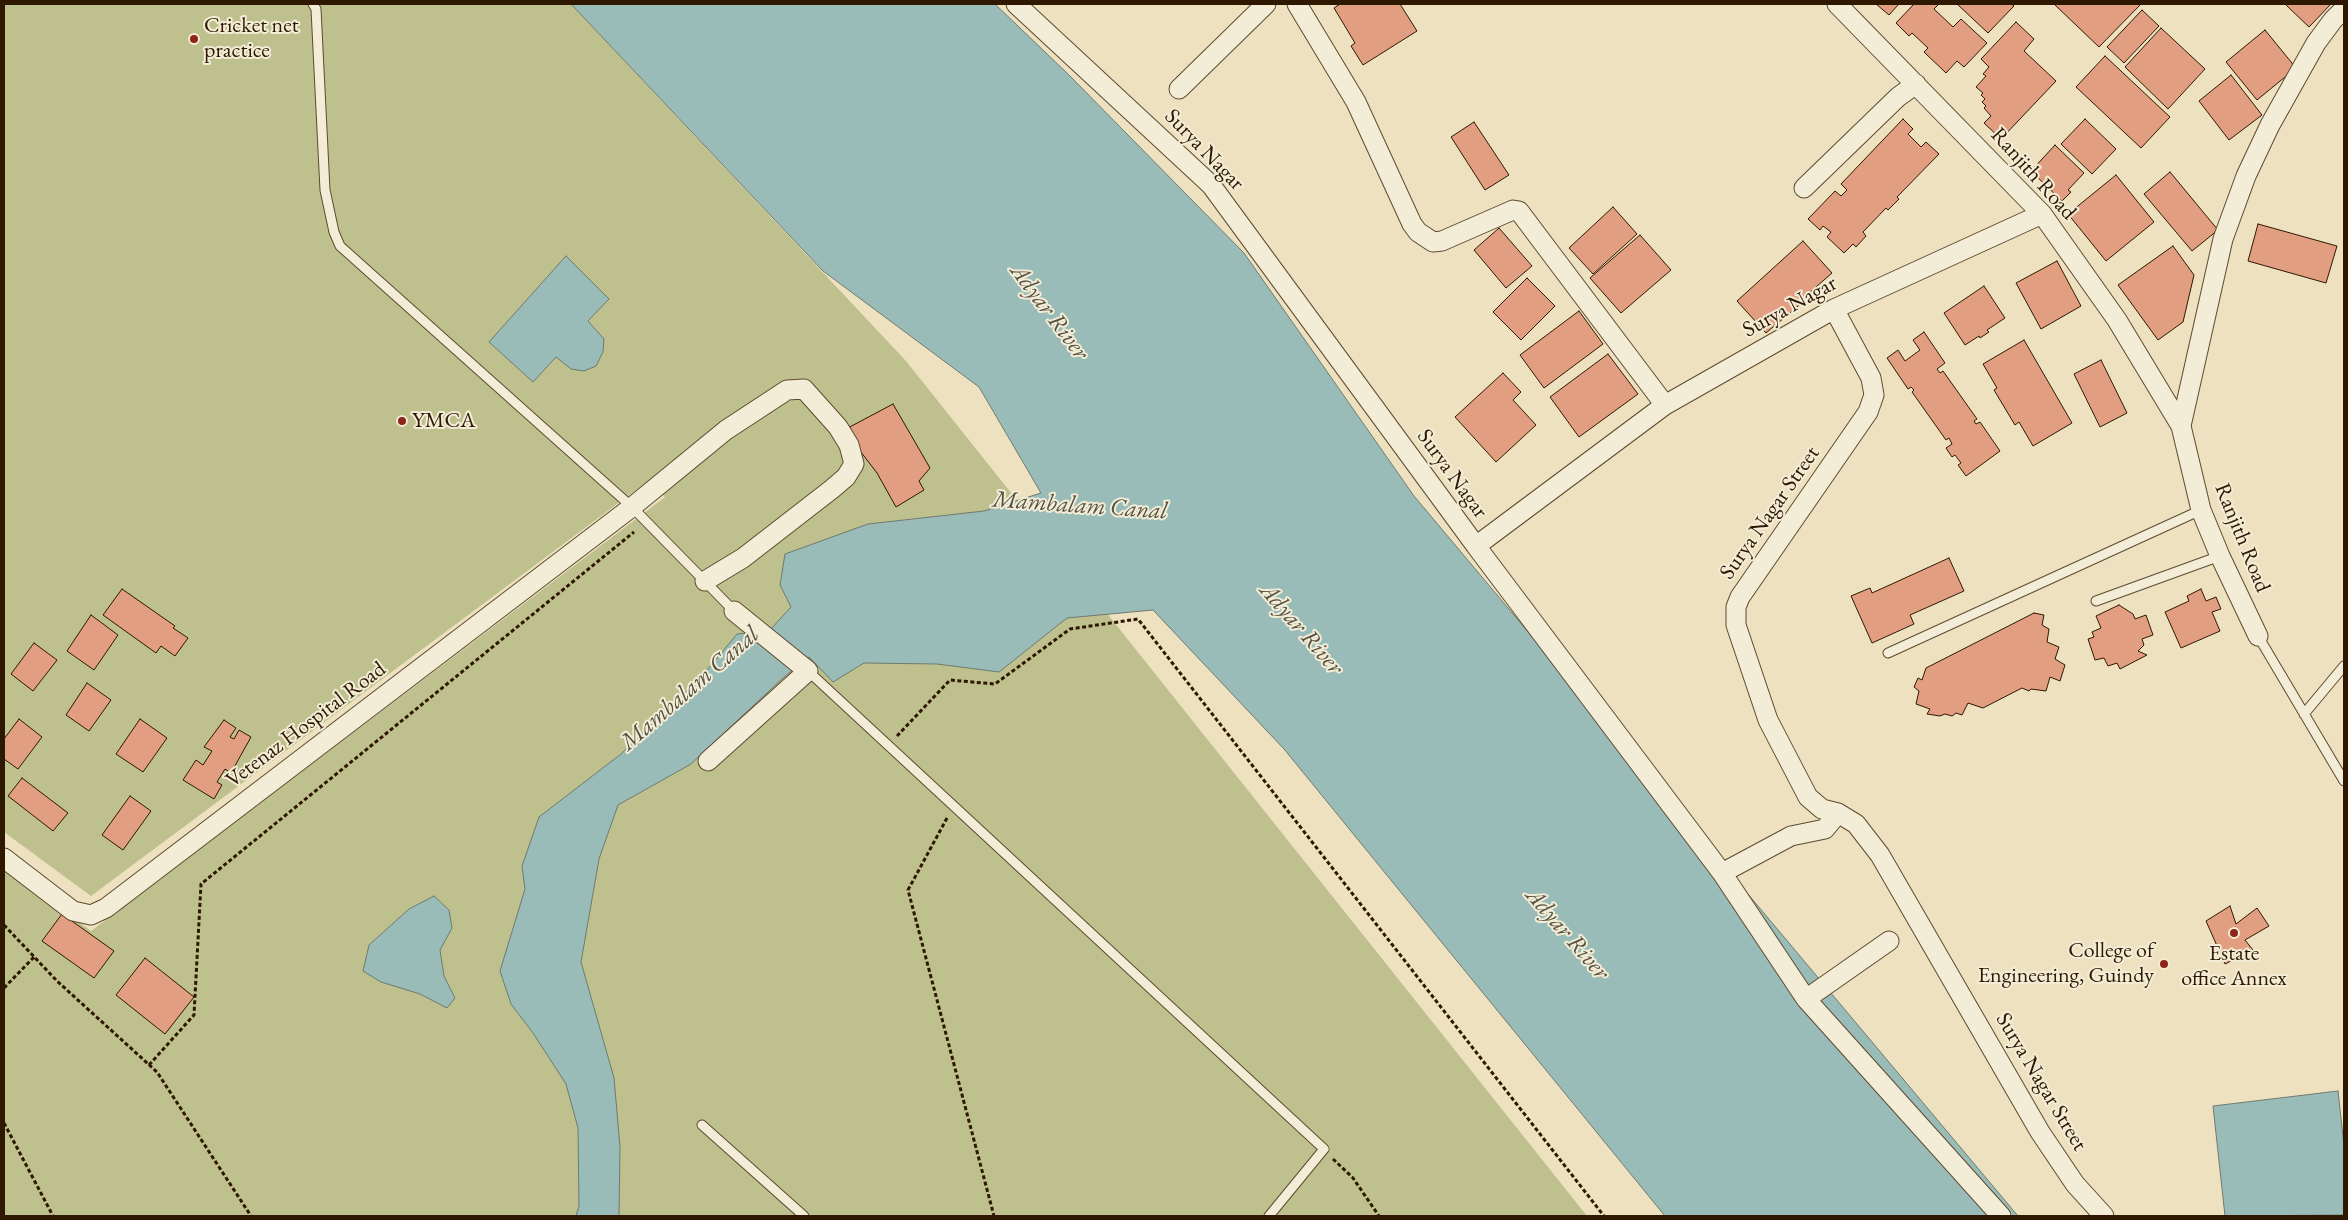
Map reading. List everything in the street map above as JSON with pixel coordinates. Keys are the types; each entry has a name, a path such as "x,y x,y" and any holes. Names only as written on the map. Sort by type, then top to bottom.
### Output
{"street":[{"name":"Surya Nagar","path":"1016,4 1211,185 1476,546 1665,405 1834,309 2042,214"},
{"path":"1179,89 1266,4"},
{"path":"1296,4 1356,102 1412,224 1418,232 1433,242 1442,241 1513,210 1519,211 1665,405"},
{"name":"Ranjith Road","path":"1837,4 2042,214 2117,320 2181,426 2201,510 2220,556 2258,636"},
{"name":"Ranjith Road","path":"2181,426 2223,240 2246,176 2270,125 2316,43 2344,9"},
{"path":"1804,188 1898,97 1916,84"},
{"name":"Surya Nagar Street","path":"1834,309 1871,378 1874,395 1868,412 1740,597 1736,607 1736,625 1768,720 1808,797 1822,809 1838,812 1856,824 1880,855 2040,1132 2075,1184 2104,1216"},
{"name":"Vetenaz Hospital Road","path":"4,858 73,910 90,915 98,912 632,507 726,430 786,390 804,389 838,427 849,445 854,464 846,478 832,489 743,558 705,581"},
{"path":"1476,546 1722,873 1806,999 2001,1216"},
{"path":"708,761 808,671 734,610"},
{"path":"1722,873 1791,836 1825,829 1838,812"},
{"path":"1806,999 1890,941"}],"lane":[{"path":"313,4 316,9 325,190 334,232 340,246 632,507 734,610"},
{"path":"1888,653 2201,510"},
{"path":"2096,601 2220,556"},
{"path":"2258,636 2344,781"},
{"path":"2304,714 2344,666"},
{"path":"808,671 1324,1150 1269,1216"},
{"path":"702,1125 804,1216"}],"path":[{"path":"149,1065 194,1015 201,884 647,522"},
{"path":"888,746 950,680 995,684 1070,629 1138,619 1604,1216"},
{"path":"953,806 908,890 994,1216"},
{"path":"4,925 57,981 157,1072 251,1216"},
{"path":"4,988 34,957"},
{"path":"4,1123 53,1216"},
{"path":"1324,1150 1352,1178 1379,1216"}],"green space":[{"path":"4,4 571,4 906,361 1587,1216 4,1216 4,867 91,931 665,497 648,481 91,896 4,832"}],"water":[{"path":"571,4 995,4 1069,75 1244,253 1414,496 2018,1216 1665,1216 1284,749 1153,610 1067,618 999,672 937,664 864,663 833,682 809,657 784,677 691,764 618,805 599,859 581,962 614,1078 620,1147 619,1216 576,1216 579,1206 578,1128 566,1084 533,1033 511,1004 500,971 525,889 522,866 539,817 621,754 703,675 737,634 770,630 791,607 780,585 785,554 868,524 984,511 1041,493 979,387 823,271"},
{"path":"566,256 609,299 588,321 604,339 603,352 596,366 584,371 571,369 556,357 533,382 489,342"},
{"path":"434,896 449,910 452,928 440,950 444,976 455,998 447,1008 420,994 381,982 363,971 369,945 409,909"},
{"path":"2338,1091 2344,1146 2344,1215 2225,1216 2213,1106"}],"building":[{"path":"1340,4 1400,4 1417,31 1363,65 1351,46 1355,43 1334,8"},
{"path":"1876,4 1897,4 1898,5 1889,15"},
{"path":"1914,4 1939,4 1934,9 1953,27 1961,19 1987,43 1964,67 1957,61 1946,73 1924,52 1928,48 1912,33 1909,36 1896,23"},
{"path":"1957,4 2011,4 2014,6 1988,33"},
{"path":"2054,4 2141,4 2099,47"},
{"path":"2285,4 2331,4 2309,27"},
{"path":"2142,10 2159,26 2124,63 2107,47"},
{"path":"2016,22 2034,39 2024,51 2056,81 2001,139 1984,123 1991,116 1984,108 1986,106 1982,102 1985,99 1981,95 1983,93 1976,87 1986,76 1983,74 1989,67 1981,59"},
{"path":"2161,28 2205,69 2168,109 2125,67"},
{"path":"2265,30 2296,68 2257,100 2226,62"},
{"path":"2105,56 2170,117 2141,148 2076,87"},
{"path":"2231,75 2262,115 2229,140 2199,101"},
{"path":"1903,119 1913,129 1908,134 1921,147 1926,142 1939,154 1897,197 1899,199 1888,210 1886,208 1863,232 1866,236 1856,247 1853,244 1844,253 1827,237 1831,232 1823,226 1820,230 1808,219 1835,191 1841,196 1847,190 1841,184"},
{"path":"2085,119 2116,149 2092,174 2061,144"},
{"path":"1474,122 1509,175 1485,190 1451,137"},
{"path":"2055,145 2084,173 2068,190 2071,192 2062,201 2031,171"},
{"path":"2170,172 2218,230 2192,251 2144,194"},
{"path":"2116,175 2154,222 2106,261 2068,214"},
{"path":"1613,207 1637,234 1593,274 1569,248"},
{"path":"2258,224 2337,246 2326,283 2248,261"},
{"path":"1499,228 1532,266 1506,288 1474,250"},
{"path":"1640,235 1671,270 1621,313 1590,278"},
{"path":"1803,241 1832,273 1808,294 1810,296 1766,333 1737,301"},
{"path":"2173,246 2194,275 2183,322 2158,340 2118,285"},
{"path":"2057,261 2081,306 2041,329 2016,283"},
{"path":"1527,278 1555,306 1521,340 1493,312"},
{"path":"1984,286 2005,318 1987,330 1989,332 1965,345 1944,313"},
{"path":"1579,311 1603,344 1544,388 1520,355"},
{"path":"1924,332 1945,363 1937,369 1940,373 1943,371 1977,419 1974,421 1976,424 1980,422 2000,451 1966,476 1958,465 1961,463 1955,455 1952,457 1946,448 1952,444 1949,438 1946,440 1912,392 1914,390 1911,387 1908,389 1887,358 1898,350 1905,361 1920,350 1913,340"},
{"path":"2024,340 2072,423 2033,446 2019,422 2015,425 1994,390 1997,388 1983,364"},
{"path":"1608,354 1638,394 1579,437 1550,397"},
{"path":"2101,360 2127,413 2100,427 2074,374"},
{"path":"1503,373 1521,392 1513,400 1536,425 1496,462 1455,417"},
{"path":"893,404 930,468 919,481 924,490 896,507 877,473 844,430"},
{"path":"1949,558 1964,591 1910,615 1914,624 1872,643 1851,596 1870,588 1872,593"},
{"path":"122,589 175,626 173,628 188,638 175,656 161,646 156,653 103,615"},
{"path":"2201,589 2206,601 2216,597 2221,609 2212,612 2220,631 2181,648 2165,612 2189,601 2187,596"},
{"path":"2119,605 2133,614 2135,619 2146,615 2153,635 2142,639 2144,645 2138,651 2147,655 2120,669 2117,663 2108,666 2104,658 2095,660 2088,639 2094,637 2092,632 2101,628 2096,616"},
{"path":"2034,613 2044,615 2042,625 2049,629 2047,642 2059,647 2055,659 2065,665 2060,681 2050,677 2046,691 2031,689 2029,691 2022,688 1983,708 1968,703 1962,715 1956,713 1952,716 1927,714 1930,709 1916,704 1919,691 1914,687 1918,678 1922,680 1926,668"},
{"path":"91,615 118,635 94,670 67,651"},
{"path":"34,643 57,660 33,691 11,674"},
{"path":"87,683 111,700 89,731 66,715"},
{"path":"19,719 42,737 18,769 4,759 4,739"},
{"path":"140,719 167,738 143,772 116,754"},
{"path":"224,720 236,728 230,737 234,739 239,730 251,737 231,773 225,769 217,782 222,785 214,799 183,780 196,760 203,765 212,751 204,747"},
{"path":"22,778 68,813 53,831 8,796"},
{"path":"130,796 151,811 123,850 102,835"},
{"name":"Estate office Annex","path":"2230,906 2236,924 2257,908 2269,926 2245,940 2253,950 2225,964 2206,921"},
{"path":"62,914 114,951 94,978 42,941"},
{"path":"145,958 194,997 165,1034 116,995"}],"place":[{"name":"Cricket net practice","path":"194,39"},
{"name":"YMCA","path":"402,421"},
{"name":"Estate office Annex","path":"2234,933"},
{"name":"College of Engineering, Guindy","path":"2164,964"}],"water label":[{"name":"Adyar River","path":"1049,312"},
{"name":"Mambalam Canal","path":"1080,506"},
{"name":"Adyar River","path":"1301,629"},
{"name":"Mambalam Canal","path":"690,689"},
{"name":"Adyar River","path":"1567,934"}]}
